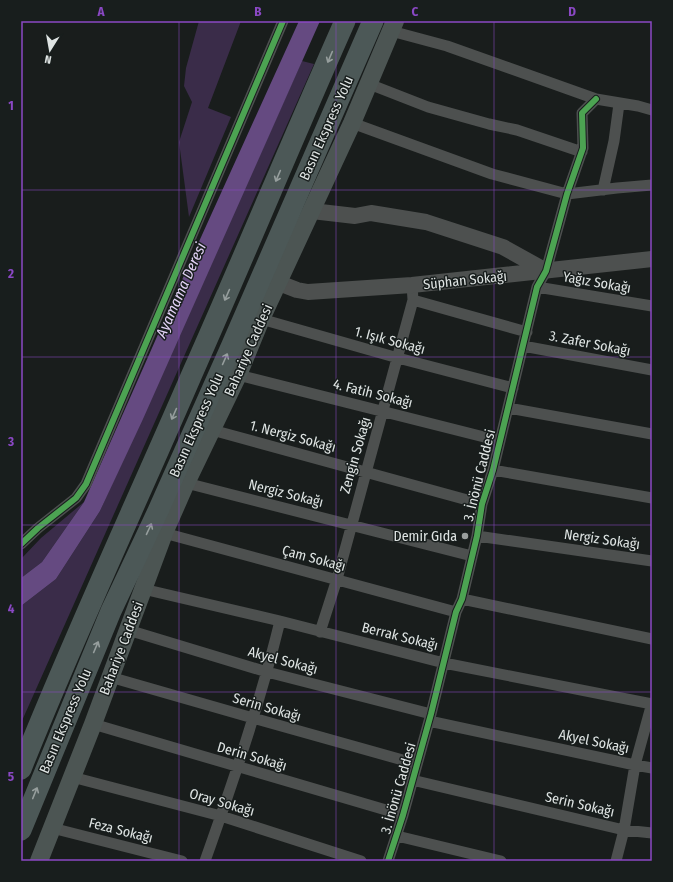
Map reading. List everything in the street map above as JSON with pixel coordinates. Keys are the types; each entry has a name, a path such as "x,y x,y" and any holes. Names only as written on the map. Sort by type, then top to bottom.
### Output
{"highway":[{"name":"Basın Ekspress Yolu","path":"21,769 81,625 345,21"},
{"name":"Basın Ekspress Yolu","path":"21,830 111,611 158,511 234,340 373,21"}],"main road":[{"name":"Bahariye Caddesi","path":"39,861 93,724 164,533 186,482 238,375 261,319 352,123 393,26"},
{"path":"312,210 355,216 371,213 426,222 503,247 546,271"},
{"name":"Süphan Sokağı","path":"279,283 297,290 308,292 412,293 546,271 652,259"}],"street":[{"path":"21,544 38,528 76,498 86,484 283,21"},
{"path":"393,26 596,100 638,106 652,110"},
{"path":"369,84 428,107 517,130 582,152"},
{"name":"3. İnönü Caddesi","path":"388,861 397,836 430,718 456,612 462,599 477,536 482,504 493,470 537,287 546,271 567,194 582,152 582,113 596,100"},
{"path":"602,190 614,141 619,104"},
{"path":"352,123 492,174 567,194 652,185"},
{"name":"Yağız Sokağı","path":"537,287 652,306"},
{"path":"412,293 526,332"},
{"name":"Zengin Sokağı","path":"320,632 337,579 398,358 412,293"},
{"name":"1. Işık Sokağı","path":"261,319 398,358 513,388"},
{"name":"3. Zafer Sokağı","path":"523,346 652,370"},
{"name":"4. Fatih Sokağı","path":"238,375 500,441"},
{"path":"508,408 652,434"},
{"name":"1. Nergiz Sokağı","path":"212,430 482,504"},
{"path":"493,470 652,498"},
{"name":"Nergiz Sokağı","path":"186,482 472,556"},
{"name":"Çam Sokağı","path":"164,533 456,612"},
{"name":"Nergiz Sokağı","path":"477,536 652,561"},
{"name":"Berrak Sokağı","path":"143,589 280,621 444,663 652,703"},
{"path":"462,599 652,639"},
{"path":"205,861 238,768 267,672 280,621"},
{"name":"Akyel Sokağı","path":"128,630 267,672 430,718 652,768"},
{"name":"Serin Sokağı","path":"110,677 417,764"},
{"path":"616,861 624,830 635,765 652,703"},
{"name":"Derin Sokağı","path":"93,724 238,768 403,815"},
{"name":"Oray Sokağı","path":"72,777 221,816 362,861"},
{"name":"Serin Sokağı","path":"412,780 624,830 652,834"},
{"name":"Feza Sokağı","path":"52,828 182,861"},
{"path":"397,836 501,861"}],"shaded area":[{"path":"199,21 241,21 208,108 231,117 189,217 179,142 192,102 184,86 186,68"},
{"path":"302,61 314,64 21,723 21,606 56,579 100,511"},
{"path":"84,502 42,562 21,578 21,559 41,538"}],"water":[{"name":"Ayamama Deresi","path":"299,21 320,21 143,419 100,511 56,579 21,606 21,578 42,562 84,502 197,246"}],"cycle path":[{"path":"21,544 38,528 76,498 86,484 283,21"},
{"path":"388,861 403,815 431,714 456,612 462,599 477,536 482,504 493,470 537,287 546,271 567,194 583,148 582,113 596,99"}],"place":[{"name":"Demir Gıda","path":"465,536"}]}
